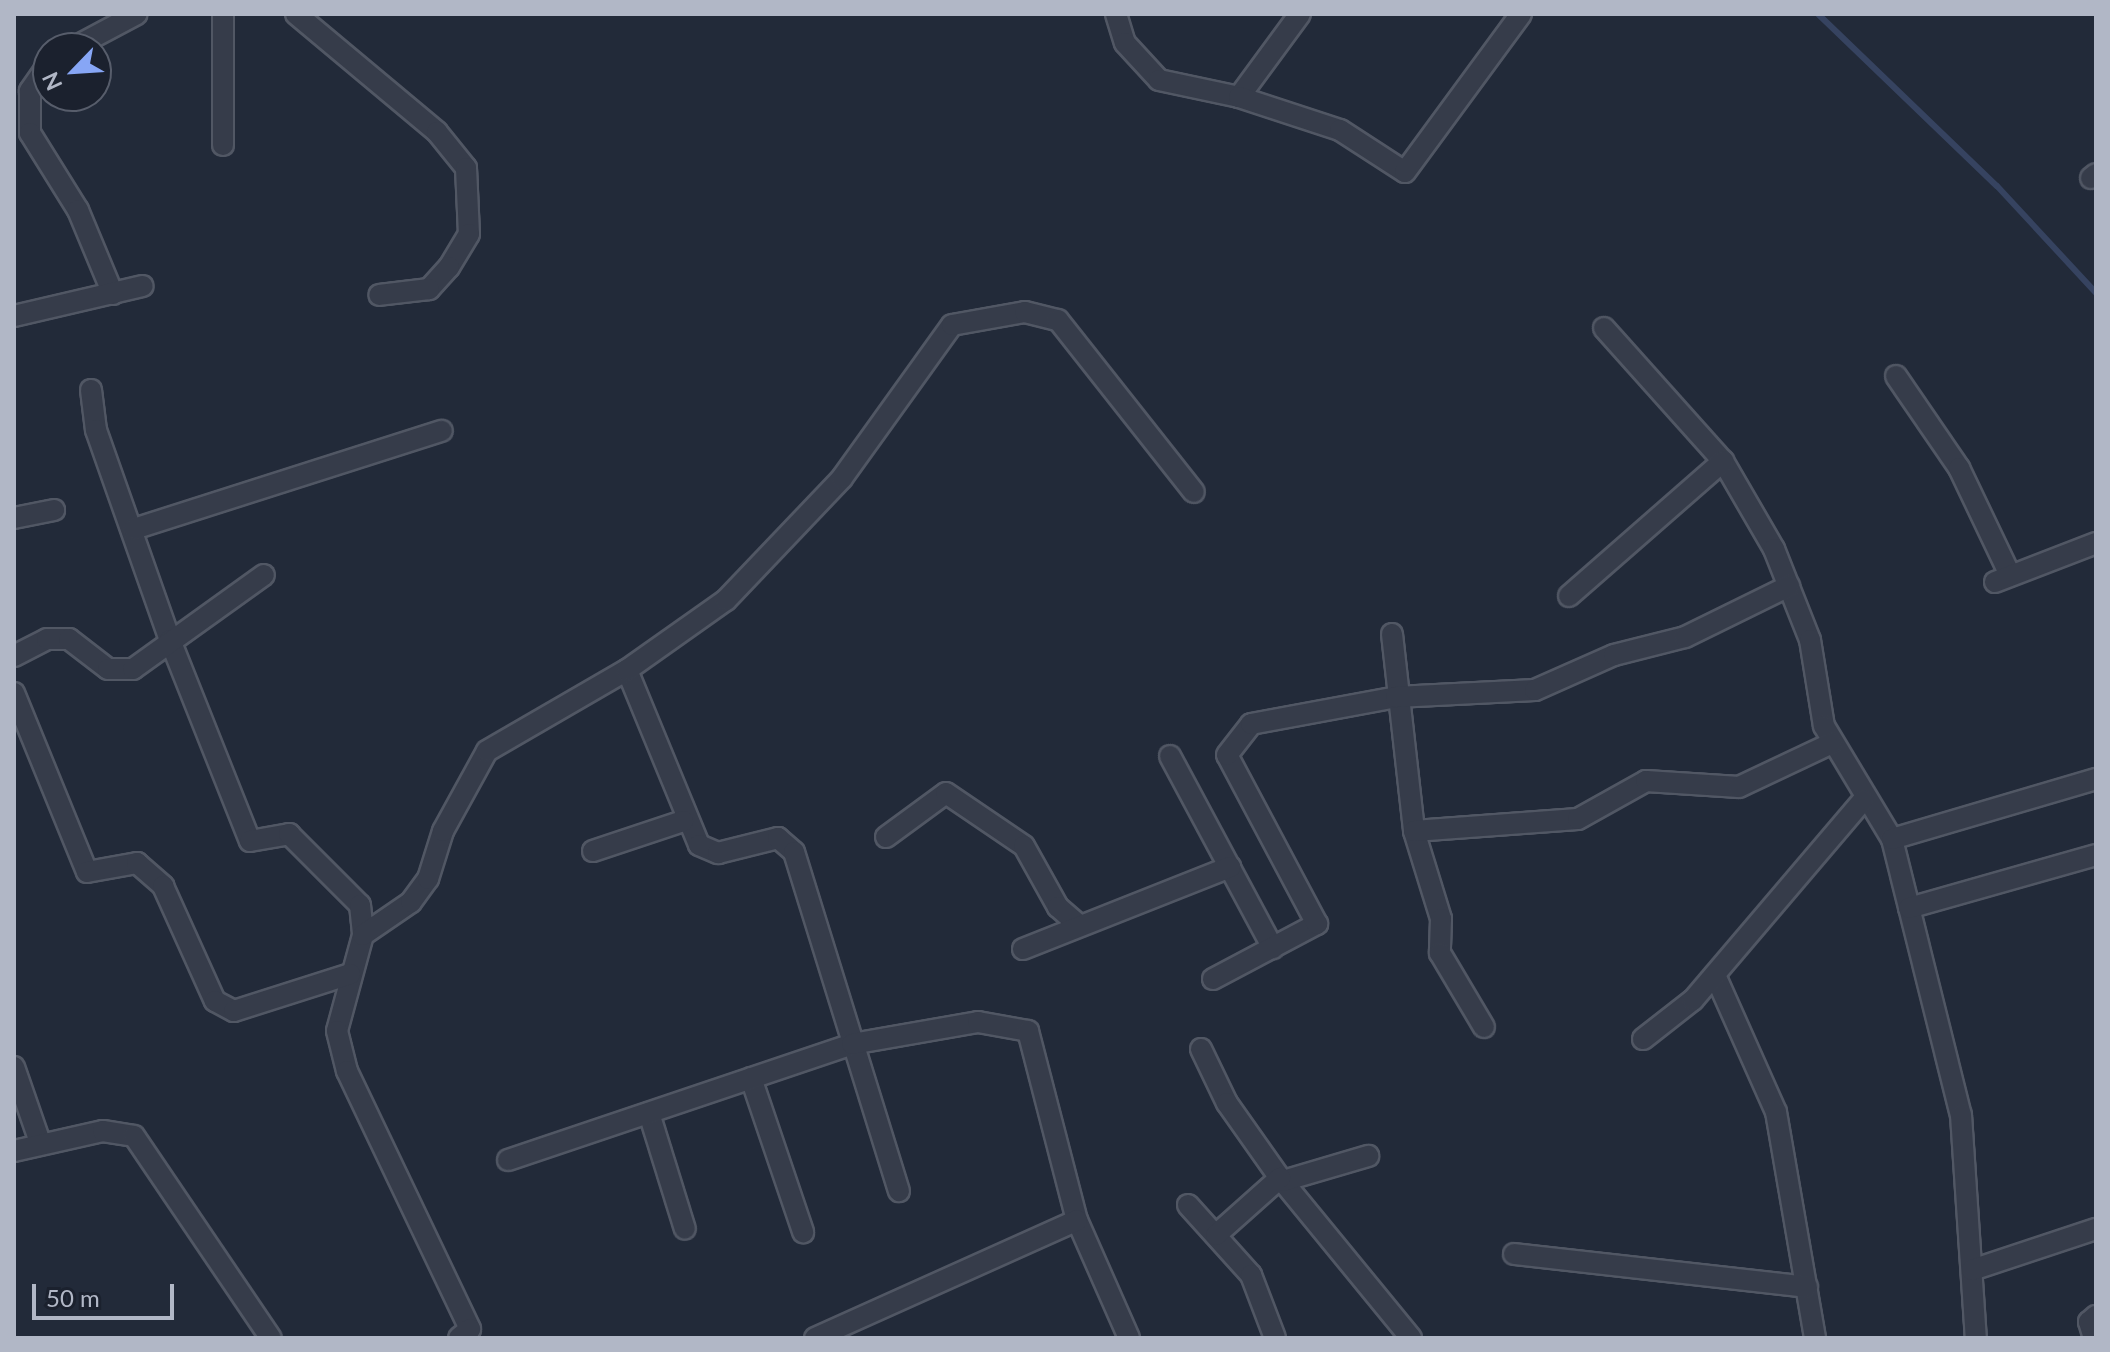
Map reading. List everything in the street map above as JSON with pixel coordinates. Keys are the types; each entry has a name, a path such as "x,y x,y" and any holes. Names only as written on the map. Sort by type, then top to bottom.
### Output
{"street":[{"path":"103,32 137,14"},
{"path":"223,14 223,145"},
{"path":"296,14 437,132 466,168 469,234 449,267 429,289 379,295"},
{"path":"1116,14 1125,43 1159,80 1239,97 1340,130 1405,172 1521,14"},
{"path":"1239,97 1300,14"},
{"path":"32,88 30,133 78,210 113,294"},
{"path":"14,316 143,286"},
{"path":"363,935 411,902 428,879 454,807 487,751 627,670 726,600 784,546 902,404 952,325 1025,312 1058,320 1194,492"},
{"path":"1604,328 1723,461 1789,586 1810,640 1832,743 1863,800 1892,839 1961,1115 1976,1338"},
{"path":"1896,376 1959,468 2002,579 2096,543"},
{"path":"91,390 96,430 134,529 170,640 250,841 289,834 329,866 360,905 363,935 337,1031 347,1071 468,1335"},
{"path":"134,529 442,431"},
{"path":"1569,596 1723,461"},
{"path":"14,518 54,510"},
{"path":"14,656 47,639 69,639 108,669 133,669 264,575"},
{"path":"1213,979 1317,924 1227,748 1251,724 1396,697 1535,690 1614,655 1685,637 1789,586"},
{"path":"1392,634 1396,697 1414,831 1441,919 1440,953 1484,1027"},
{"path":"627,670 683,821 699,845 718,853 778,838 788,843 899,1191"},
{"path":"14,693 87,872 137,863 163,886 215,1001 234,1011 350,974"},
{"path":"1414,831 1578,819 1646,781 1739,787 1832,743"},
{"path":"1170,756 1273,948"},
{"path":"1892,839 2096,779"},
{"path":"886,837 946,793 1024,846 1058,907 1079,925"},
{"path":"1643,1039 1715,975 1863,800"},
{"path":"593,851 683,821"},
{"path":"1909,908 2096,855"},
{"path":"1023,949 1230,867"},
{"path":"1715,975 1768,1083 1815,1338"},
{"path":"508,1160 852,1044 978,1022 1028,1031 1077,1220 1129,1338"},
{"path":"1201,1049 1227,1103 1281,1180 1411,1338"},
{"path":"14,1067 40,1142"},
{"path":"751,1078 803,1232"},
{"path":"649,1113 685,1229"},
{"path":"14,1151 40,1142 103,1131 134,1136 271,1338"},
{"path":"1216,1235 1281,1180 1368,1156"},
{"path":"1188,1205 1258,1286 1275,1338"},
{"path":"815,1338 1077,1220"},
{"path":"1972,1270 2096,1229"},
{"path":"1514,1254 1807,1287"},
{"path":"2094,1338 2089,1322 2096,1316"}],"waterway":[{"path":"1818,14 1997,186 2096,293"}]}
